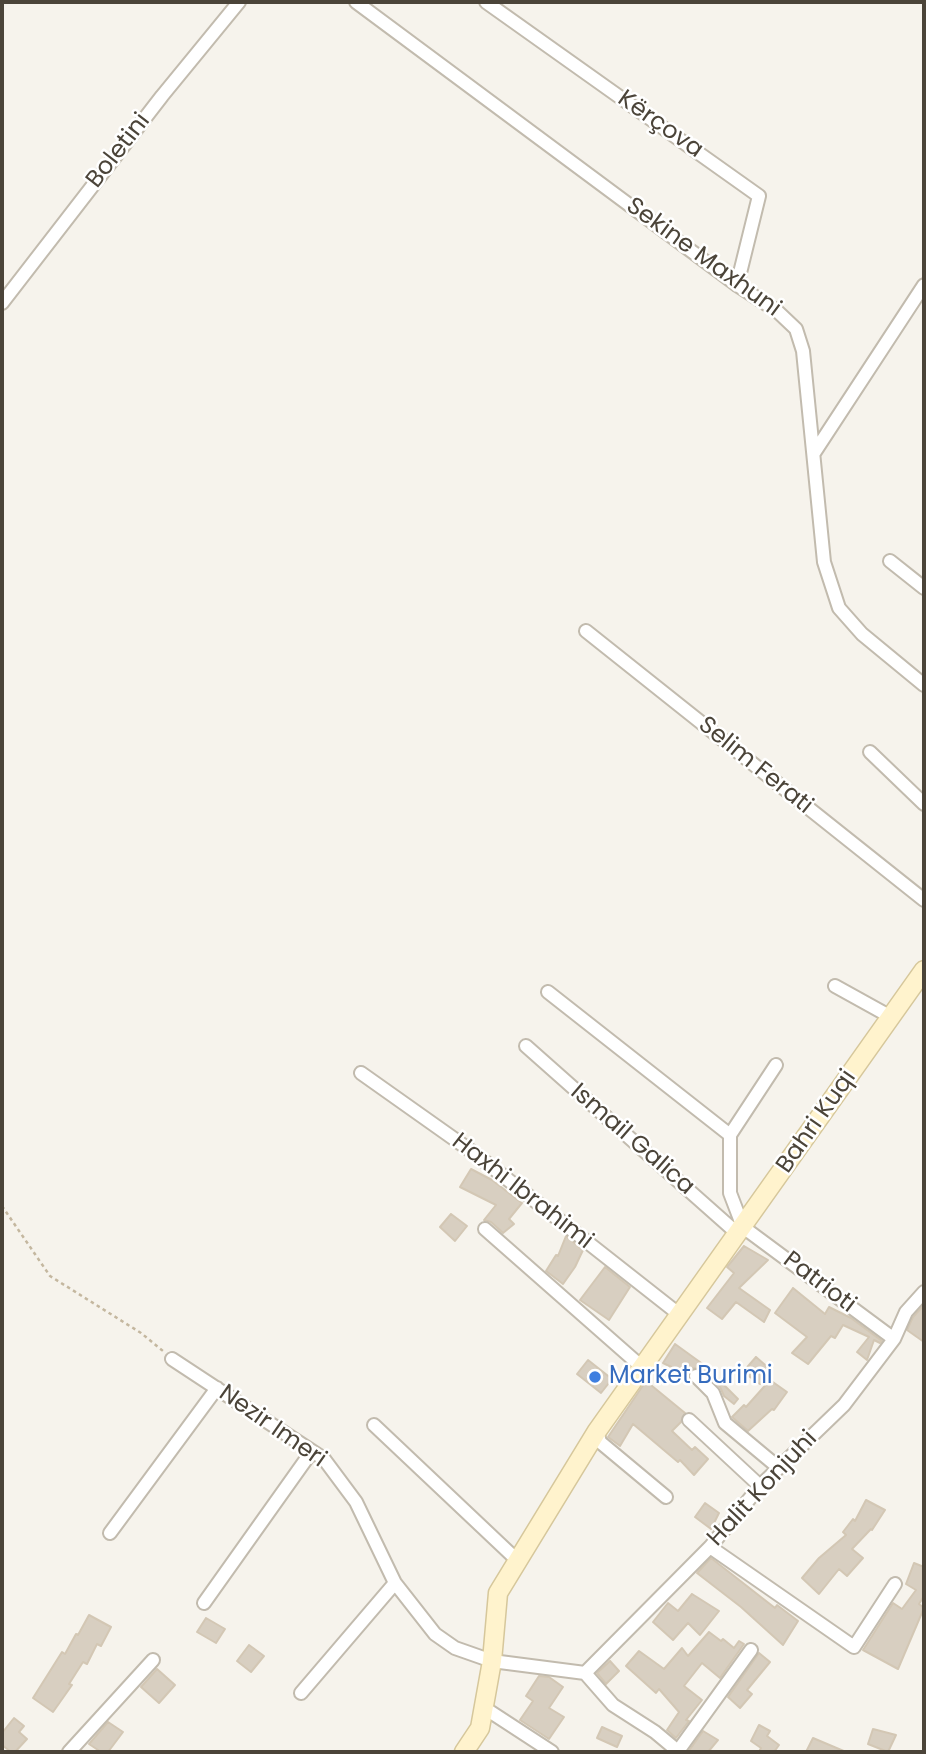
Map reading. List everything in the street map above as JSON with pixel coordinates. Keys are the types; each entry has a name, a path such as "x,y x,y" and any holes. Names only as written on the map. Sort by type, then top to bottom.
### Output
{"street":[{"name":"Boletini","path":"2,303 162,96 239,2"},
{"name":"Sekine Maxhuni","path":"356,2 737,285 778,311 796,329 803,351 824,562 839,608 862,634 924,685"},
{"name":"Kërçova","path":"486,2 759,196 737,285"},
{"path":"814,453 924,285"},
{"path":"890,561 924,588"},
{"name":"Selim Ferati","path":"586,631 924,900"},
{"path":"870,752 924,804"},
{"name":"Bahri Kuqi","path":"464,1752 480,1728 492,1661 498,1594 597,1431 924,970"},
{"path":"835,986 891,1017"},
{"path":"548,992 730,1135"},
{"name":"Ismail Galica","path":"526,1046 741,1230"},
{"path":"741,1230 730,1193 730,1135 776,1065"},
{"name":"Haxhi Ibrahimi","path":"361,1073 474,1153 680,1315"},
{"path":"485,1229 643,1368"},
{"name":"Patrioti","path":"741,1230 894,1339"},
{"name":"Halit Konjuhi","path":"584,1673 710,1546 760,1486 844,1405 894,1339 906,1312 924,1292"},
{"name":"Nezir Imeri","path":"173,1359 324,1459 356,1502 395,1583 435,1634 455,1648 492,1661 584,1673"},
{"path":"696,1376 713,1393 725,1423 779,1468"},
{"path":"110,1532 217,1388"},
{"path":"689,1420 760,1486"},
{"path":"374,1425 518,1561"},
{"path":"597,1431 600,1442 666,1497"},
{"path":"204,1604 313,1451"},
{"path":"710,1546 854,1647 895,1584"},
{"path":"301,1693 395,1583"},
{"path":"584,1673 613,1706 655,1732 678,1752 751,1650"},
{"path":"69,1752 153,1660"},
{"path":"484,1707 552,1752"}],"path":[{"path":"2,1206 50,1276 141,1334 173,1359"}],"building":[{"path":"471,1169 492,1180 522,1203 509,1219 514,1224 503,1233 491,1222 484,1220 496,1205 460,1187"},
{"path":"451,1214 467,1226 455,1241 440,1227"},
{"path":"566,1236 583,1250 563,1284 546,1271 556,1255 558,1256"},
{"path":"744,1246 768,1260 739,1288 770,1310 764,1322 736,1302 722,1319 707,1308 734,1273 727,1267"},
{"path":"605,1267 630,1287 609,1320 580,1300"},
{"path":"793,1288 825,1314 829,1307 851,1318 882,1341 880,1343 874,1340 867,1360 857,1352 869,1337 843,1325 835,1338 831,1336 808,1364 792,1353 807,1337 775,1313"},
{"path":"924,1305 924,1342 907,1330 913,1317"},
{"path":"675,1344 704,1365 738,1399 734,1404 702,1369 693,1368 686,1374 663,1363"},
{"path":"756,1357 772,1371 760,1384 743,1372"},
{"name":"Market Burimi","path":"588,1360 612,1379 601,1393 577,1374"},
{"path":"770,1380 787,1392 774,1410 748,1431 732,1417 744,1405 746,1407"},
{"path":"646,1381 685,1413 672,1431 692,1450 695,1447 708,1459 694,1475 680,1460 678,1462 633,1424 620,1446 608,1437"},
{"path":"866,1500 885,1510 872,1530 852,1549 863,1558 847,1576 839,1569 819,1594 802,1578 819,1558 846,1535 843,1532 853,1519 855,1521"},
{"path":"705,1503 719,1513 711,1529 695,1517"},
{"path":"711,1558 775,1608 777,1605 798,1621 783,1645 741,1607 697,1573"},
{"path":"914,1563 924,1567 924,1596 919,1604 924,1608 898,1669 863,1650 893,1603 902,1609 916,1590 906,1584"},
{"path":"692,1594 719,1611 700,1635 688,1623 673,1640 653,1622 668,1603 678,1611"},
{"path":"89,1615 111,1627 101,1646 97,1644 87,1664 83,1662 69,1684 72,1685 53,1712 33,1698"},
{"path":"206,1618 225,1629 216,1643 197,1632"},
{"path":"709,1632 734,1648 739,1641 744,1644 720,1678 702,1663 684,1686 702,1700 676,1738 667,1730 679,1712 659,1689 656,1693 626,1666 639,1651 664,1669 682,1648 688,1656"},
{"path":"249,1645 264,1656 251,1672 237,1661"},
{"path":"759,1653 770,1662 747,1690 752,1694 740,1708 728,1697"},
{"path":"610,1661 619,1671 606,1684 597,1673"},
{"path":"157,1669 175,1685 159,1703 141,1687"},
{"path":"539,1676 549,1677 563,1687 549,1708 564,1717 549,1739 520,1720 533,1701 526,1696"},
{"path":"14,1718 24,1726 19,1732 27,1739 15,1752 11,1752 2,1745 2,1733"},
{"path":"108,1722 123,1732 108,1752 101,1752 89,1744"},
{"path":"759,1725 770,1731 767,1736 779,1745 774,1752 759,1752 761,1748 751,1741"},
{"path":"602,1727 622,1736 617,1747 597,1738"},
{"path":"873,1729 896,1735 888,1752 868,1744"},
{"path":"703,1731 718,1740 708,1752 688,1752"},
{"path":"813,1738 846,1752 806,1752"}],"place":[{"name":"Market Burimi","path":"595,1377"}]}
